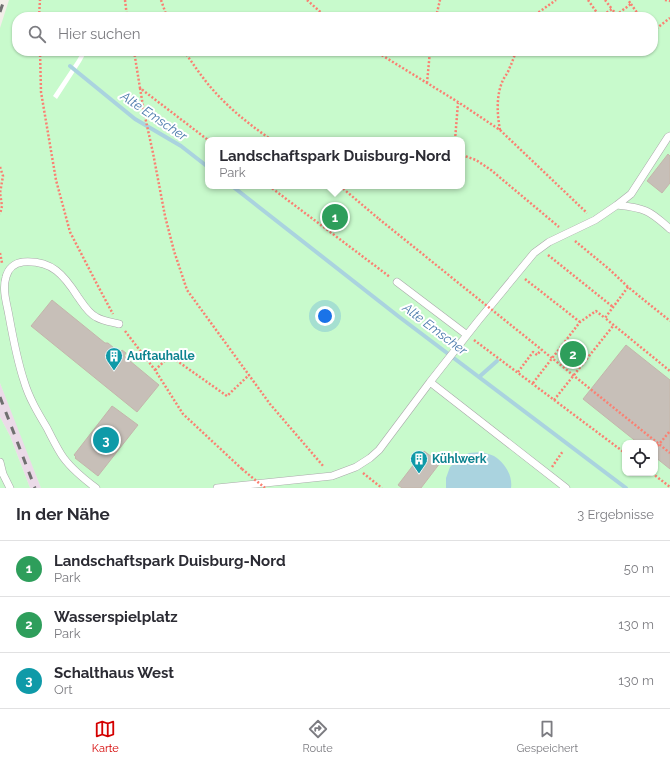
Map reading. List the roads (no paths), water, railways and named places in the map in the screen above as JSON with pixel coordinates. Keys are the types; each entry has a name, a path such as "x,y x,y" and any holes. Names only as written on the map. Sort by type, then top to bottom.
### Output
{"lane":[{"path":"217,488 332,476 356,467 370,458 379,450 444,364 534,253 549,242 595,220 631,194 670,136"},
{"path":"617,205 646,211 670,228"},
{"path":"96,488 75,470 62,455 36,408 24,382 16,355 4,285 9,270 15,264 21,262 41,263 50,267 66,279 81,302 95,317 119,324"},
{"path":"397,282 467,335"},
{"path":"430,382 566,488"},
{"path":"0,462 3,474 10,488"}],"water":[{"path":"481,452 494,456 504,465 511,478 511,488 446,488 446,478 450,467 459,458 469,453"}],"waterway":[{"name":"Alte Emscher","path":"70,66 135,119 181,146 205,165"},
{"name":"Alte Emscher","path":"236,189 398,316 626,488"},
{"path":"479,377 497,361"}],"railway":[{"path":"0,12 4,0"},
{"path":"0,397 35,488"}],"place":[{"name":"Landschaftspark Duisburg-Nord","path":"335,217"},
{"name":"Wasserspielplatz","path":"573,354"},
{"name":"Auftauhalle","path":"114,371"},
{"name":"Schalthaus West","path":"106,440"},
{"name":"Kühlwerk","path":"419,474"}]}
